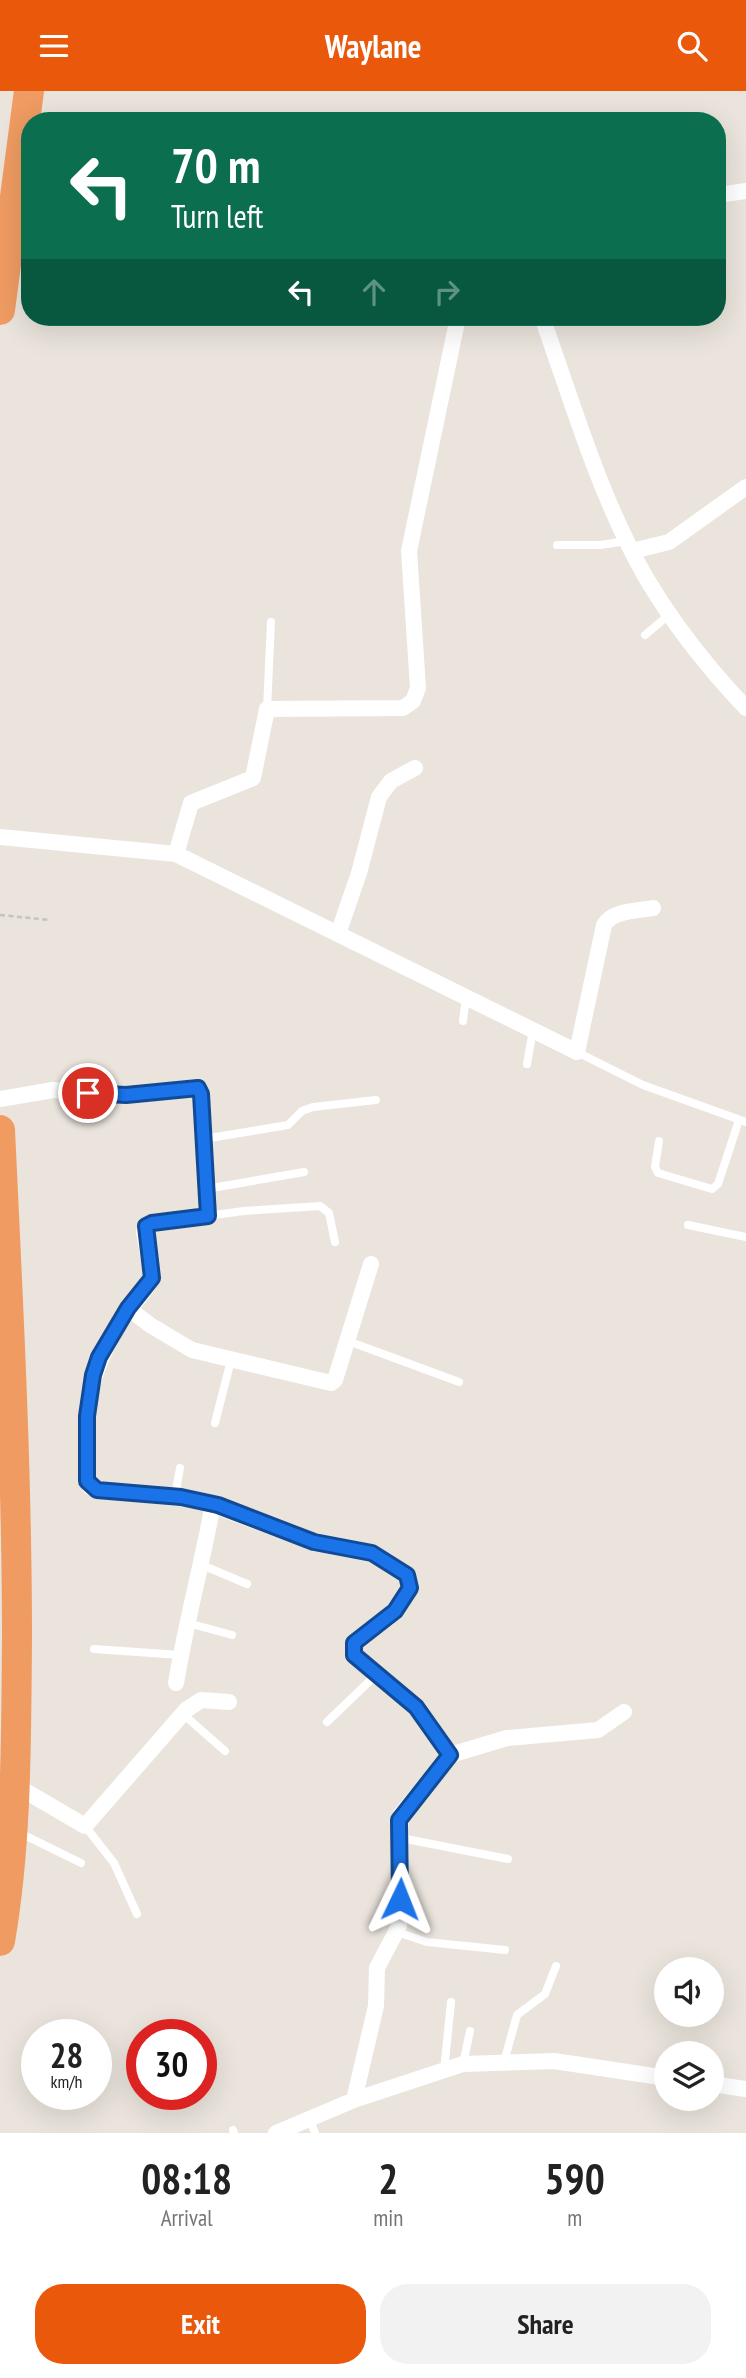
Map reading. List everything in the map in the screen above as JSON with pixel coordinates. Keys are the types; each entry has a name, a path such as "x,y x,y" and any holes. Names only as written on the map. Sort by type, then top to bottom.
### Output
{"highway":[{"path":"28,112 29,91"},
{"path":"0,310 21,171"},
{"path":"0,1130 12,1651 12,1829 7,1900 0,1941"}],"street":[{"path":"726,194 746,191"},
{"path":"176,854 191,803 253,778 267,709 403,708 416,695 410,541 456,326"},
{"path":"545,326 589,452 630,546 671,613 746,708"},
{"path":"630,546 670,542 746,487"},
{"path":"338,934 359,873 379,797 391,781 415,768"},
{"path":"0,837 176,854 577,1052 604,925 615,915 653,908"},
{"path":"0,1099 53,1090 126,1095 191,1086 198,1088 201,1094 208,1216 146,1226 152,1278 128,1308 99,1357 88,1396 87,1481 97,1490 176,1496 213,1504 314,1542 372,1553 407,1575 410,1588 395,1611 354,1643 352,1649 354,1655 416,1707 450,1755"},
{"path":"128,1308 150,1325 192,1350 331,1383 335,1381 371,1264"},
{"path":"176,1683 186,1623 202,1565 213,1504"},
{"path":"10,1793 85,1826 183,1714 201,1700 229,1702"},
{"path":"354,2100 376,2006 377,1968 397,1932 401,1814 450,1755 507,1738 597,1730 624,1712"},
{"path":"276,2133 312,2126 354,2100 463,2064 554,2061 654,2076"},
{"path":"724,2086 746,2089"}],"lane":[{"path":"557,545 630,546"},
{"path":"645,635 671,613"},
{"path":"267,709 271,622"},
{"path":"463,1021 466,997"},
{"path":"527,1064 533,1030"},
{"path":"577,1052 643,1085 742,1121 718,1184 712,1189 658,1173 655,1167 659,1141"},
{"path":"204,1139 288,1125 302,1111 313,1107 376,1100"},
{"path":"206,1189 304,1172"},
{"path":"208,1216 296,1206 320,1206 329,1213 335,1243"},
{"path":"688,1225 746,1237"},
{"path":"348,1341 459,1383"},
{"path":"215,1423 231,1360"},
{"path":"176,1496 180,1468"},
{"path":"202,1565 247,1584"},
{"path":"186,1623 232,1635"},
{"path":"94,1649 180,1655"},
{"path":"327,1722 377,1674"},
{"path":"183,1714 225,1751"},
{"path":"85,1826 114,1863 137,1914"},
{"path":"12,1829 81,1863"},
{"path":"401,1838 508,1859"},
{"path":"397,1932 427,1942 505,1950"},
{"path":"503,2062 517,2015 545,1994 556,1966"},
{"path":"444,2071 451,2002"},
{"path":"463,2064 470,2031"}],"path":[{"path":"0,915 50,920"}],"route":[{"path":"88,1093 126,1095 191,1086 198,1088 201,1094 208,1216 146,1226 144,1232 153,1271 152,1278 128,1308 99,1357 88,1396 87,1481 90,1487 97,1490 181,1497 218,1505 314,1542 372,1553 407,1575 411,1581 410,1588 395,1611 354,1643 352,1649 354,1655 416,1707 450,1755 401,1814 400,1899"}]}
